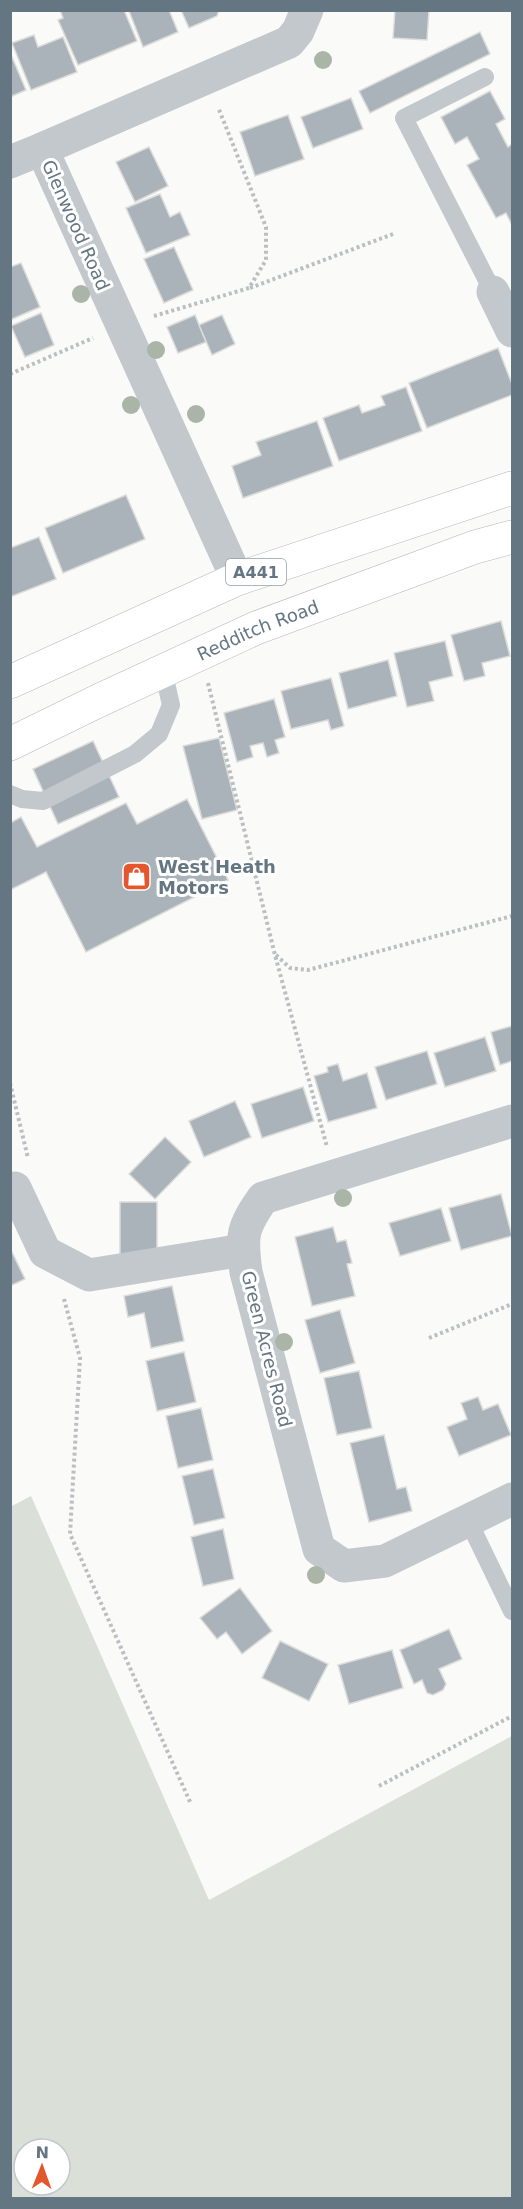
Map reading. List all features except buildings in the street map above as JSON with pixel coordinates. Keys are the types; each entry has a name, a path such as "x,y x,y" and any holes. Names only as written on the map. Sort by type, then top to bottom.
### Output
{"highway":[{"name":"A441","path":"10,682 237,579 513,488"},
{"name":"Redditch Road","path":"10,744 256,627 475,547 513,537"},
{"path":"237,579 256,627"},
{"path":"142,623 163,670"}],"street":[{"name":"Glenwood Road","path":"237,579 42,149 289,42 298,31 307,10"},
{"path":"10,162 42,149"},
{"name":"Green Acres Road","path":"513,1120 263,1198 245,1224 243,1250 246,1272 319,1549 344,1566 385,1562 513,1499"},
{"path":"10,1190 15,1188 45,1252 89,1275 243,1250"}],"lane":[{"path":"484,77 404,118 506,312"},
{"path":"10,794 22,799 43,801 135,754 159,734 171,705 163,670"},
{"path":"468,1520 513,1611"}],"path":[{"path":"206,78 266,226 266,260 249,288"},
{"path":"10,374 122,325 249,288 393,234"},
{"path":"200,653 275,955 334,1175"},
{"path":"275,955 290,968 308,970 513,916"},
{"path":"10,1083 30,1163"},
{"path":"52,1256 80,1358 70,1534 191,1804"},
{"path":"429,1338 513,1304"},
{"path":"379,1786 513,1716"}],"shaded area":[{"path":"31,1496 209,1900 512,1736 512,2198 11,2198 10,1507"}],"place":[{"name":"West Heath Motors","path":"137,876"}]}
